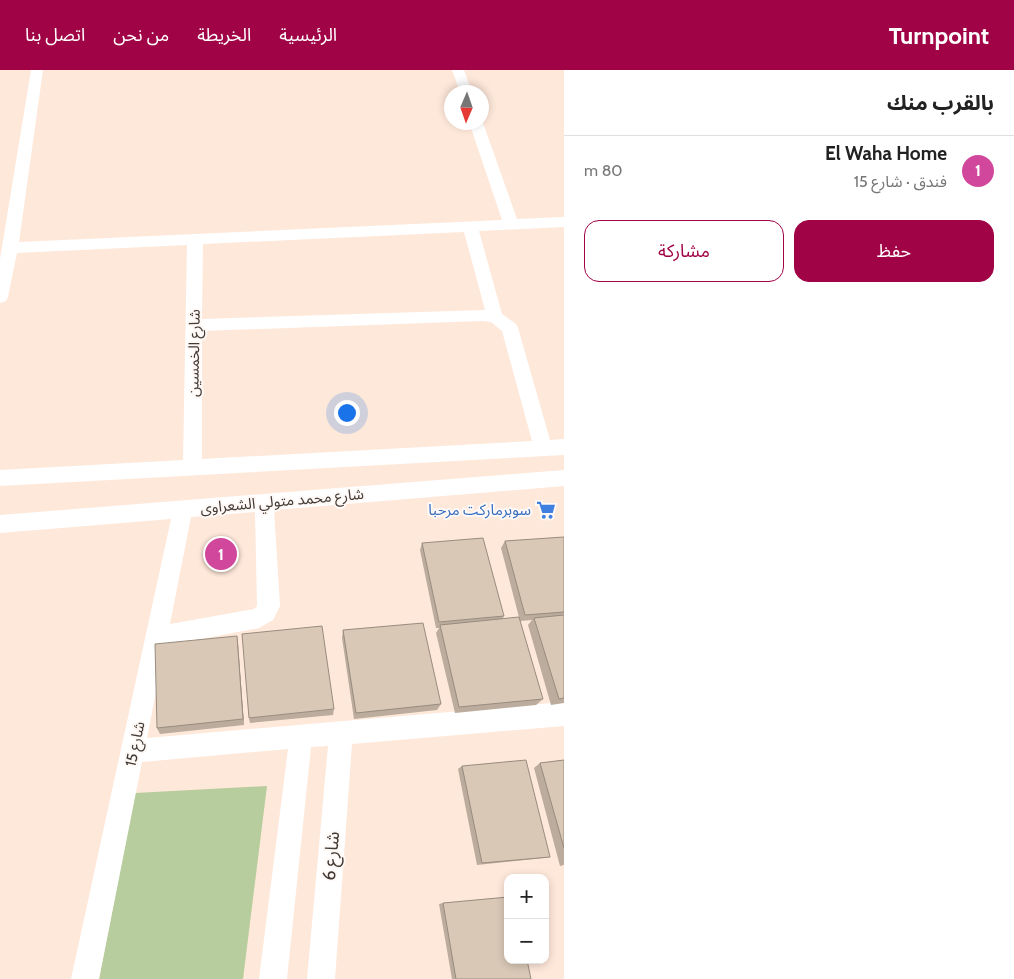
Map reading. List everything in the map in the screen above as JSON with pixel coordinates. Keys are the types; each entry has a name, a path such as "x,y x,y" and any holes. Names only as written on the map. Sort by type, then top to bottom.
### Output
{"street":[{"path":"0,297 10,248 37,70"},
{"path":"458,70 463,85"},
{"path":"479,130 511,224"},
{"path":"10,248 564,222"},
{"path":"470,226 495,317"},
{"name":"شارع الخمسين","path":"192,467 195,240"},
{"path":"195,325 481,315 495,317 510,328 543,449"},
{"path":"0,478 564,447"},
{"path":"522,450 517,462 519,469 531,480"},
{"name":"شارع محمد متولي الشعراوى","path":"0,524 564,478"},
{"path":"157,637 259,618 265,613 269,606 264,502"},
{"name":"شارع 15","path":"85,979 183,508"},
{"path":"133,751 564,714"},
{"name":"شارع 6","path":"321,979 341,733"},
{"path":"273,979 301,736"}],"green space":[{"path":"267,786 243,979 99,979 135,793"}],"building":[{"path":"564,537 564,612 525,615 505,541"},
{"path":"483,538 504,616 439,622 422,543"},
{"path":"564,615 564,698 559,699 534,618"},
{"path":"519,617 543,699 459,707 440,625"},
{"path":"423,623 441,704 356,713 343,630"},
{"path":"322,626 334,709 249,718 242,634"},
{"path":"237,636 243,719 157,728 155,644"},
{"path":"526,760 550,857 482,863 462,766"},
{"path":"564,760 564,848 540,763"},
{"path":"504,897 504,964 528,964 531,979 456,979 443,903"}],"place":[{"name":"سوبرماركت مرحبا","path":"546,510"},
{"name":"El Waha Home","path":"221,554"}]}
